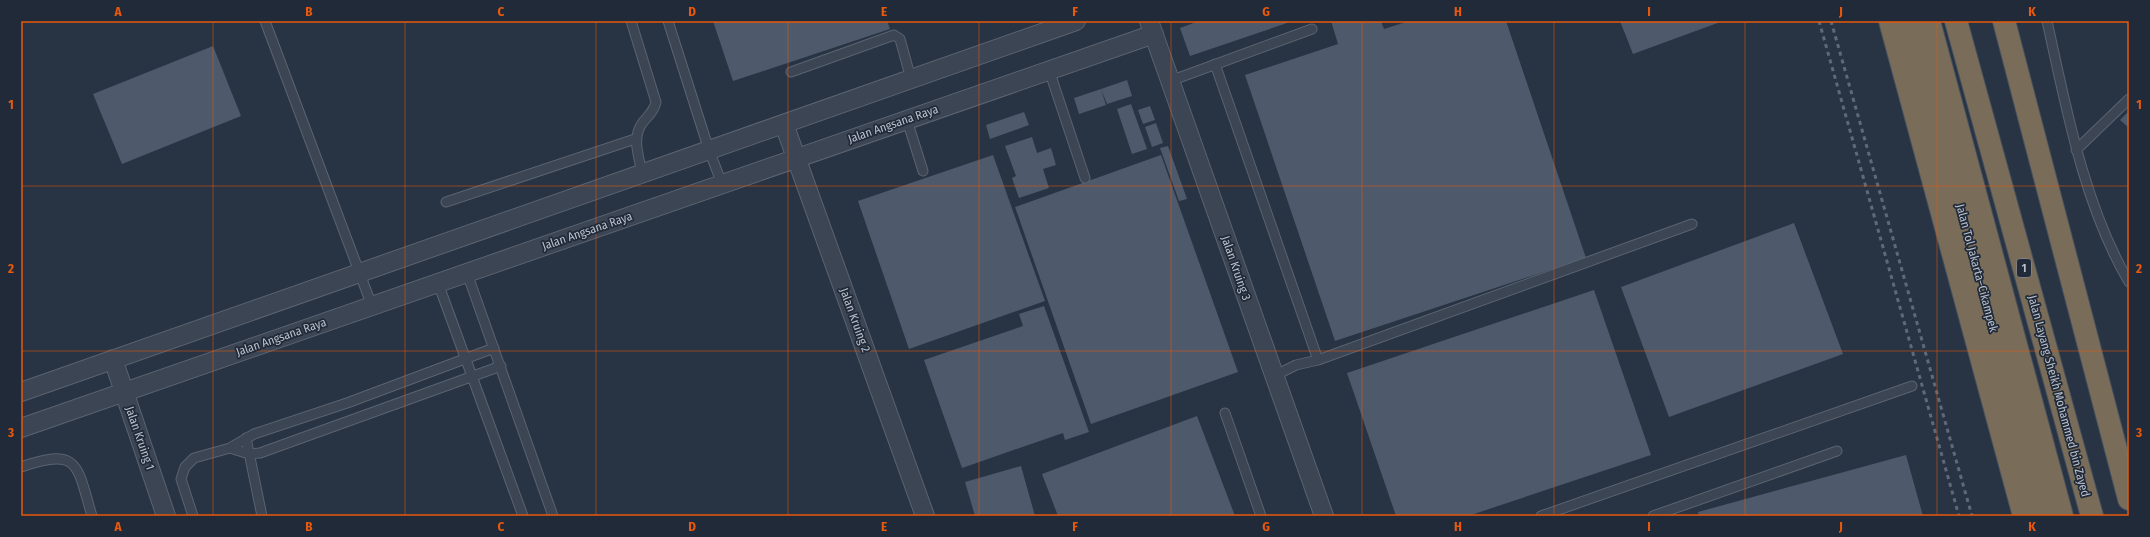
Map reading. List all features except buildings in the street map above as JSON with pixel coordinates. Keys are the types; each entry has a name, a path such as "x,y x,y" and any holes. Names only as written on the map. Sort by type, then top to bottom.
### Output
{"highway":[{"path":"1890,21 2024,516"},
{"name":"Jalan Tol Jakarta–Cikampek","path":"1911,21 2044,516"},
{"path":"1929,21 2062,516"},
{"name":"Jalan Layang Sheikh Mohammed bin Zayed","path":"1956,21 2092,516"},
{"name":"1","path":"1968,21 2100,516"},
{"path":"2004,21 2129,499"}],"street":[{"path":"21,392 1076,21"},
{"name":"Jalan Angsana Raya","path":"21,428 1049,70 1151,27"},
{"name":"Jalan Kruing 3","path":"1151,27 1324,516"},
{"name":"Jalan Kruing 2","path":"784,124 925,516"},
{"name":"Jalan Kruing 1","path":"113,359 166,516"}],"lane":[{"path":"265,21 372,306"},
{"path":"631,21 656,102 653,112 640,127 636,139 642,173"},
{"path":"668,21 709,150 722,184"},
{"path":"2047,21 2076,150 2100,219 2120,267 2129,282"},
{"path":"1170,81 1312,29"},
{"path":"791,72 894,35 900,39 911,79"},
{"path":"1215,64 1318,360"},
{"path":"1049,70 1085,178"},
{"path":"2076,150 2129,99"},
{"path":"907,120 924,171"},
{"path":"446,202 636,139"},
{"path":"1274,376 1296,365 1318,360 1692,224"},
{"path":"467,273 553,516"},
{"path":"438,283 523,516"},
{"path":"193,516 183,486 181,472 194,458 230,448 246,438 347,403 494,348"},
{"path":"230,448 249,454 260,453 501,366"},
{"path":"1541,516 1912,386"},
{"path":"347,403 354,420"},
{"path":"1225,413 1261,516"},
{"path":"246,438 262,516"},
{"path":"1653,516 1837,451"},
{"path":"21,467 40,460 65,458 73,464 79,475 92,516"}],"railway":[{"path":"1819,21 1959,516"},
{"path":"1831,21 1972,516"}]}
